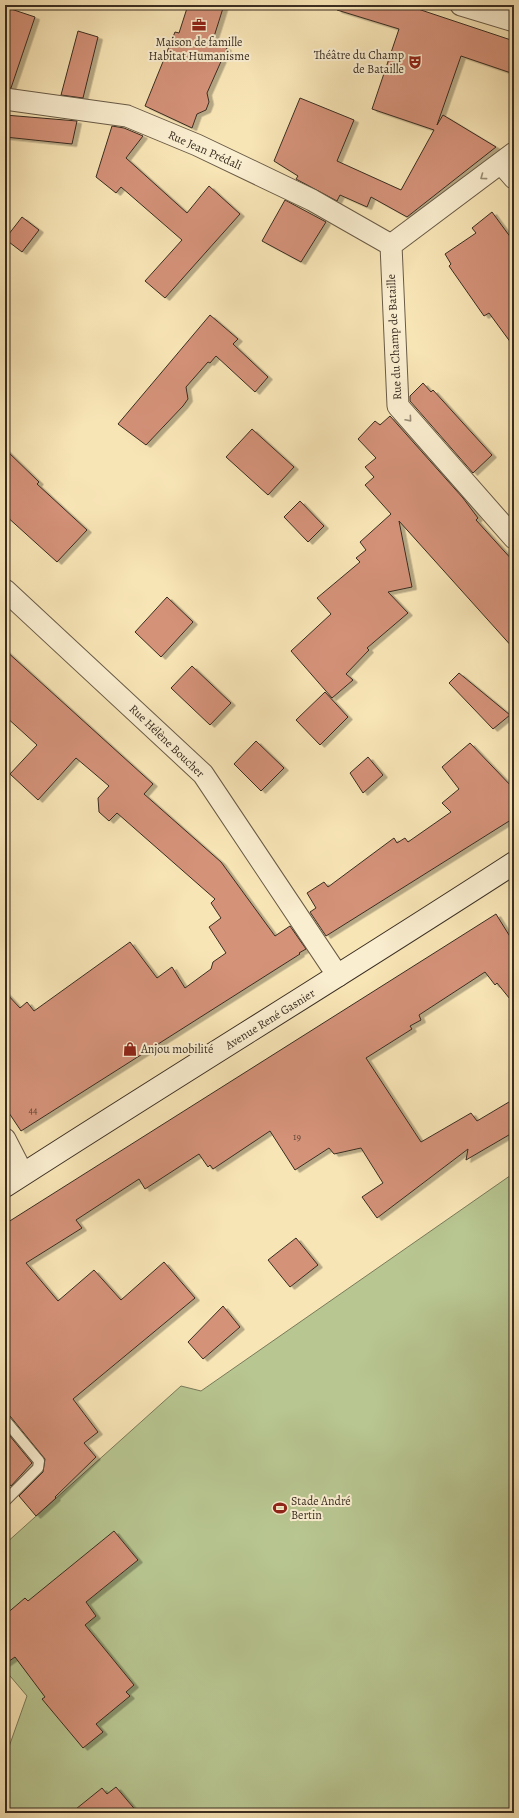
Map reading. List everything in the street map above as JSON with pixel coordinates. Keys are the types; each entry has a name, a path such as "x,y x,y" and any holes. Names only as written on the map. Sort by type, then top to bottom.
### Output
{"main road":[{"name":"Avenue René Gasnier","path":"14,1180 59,1150 338,976 514,862"}],"street":[{"path":"461,5 514,21"},
{"name":"Rue Jean Prédali","path":"5,99 127,116 197,145 312,200 391,245"},
{"path":"391,245 510,165"},
{"name":"Rue du Champ de Bataille","path":"391,245 398,406 514,538"},
{"name":"Rue Hélène Boucher","path":"5,590 203,774 338,976"},
{"path":"5,1139 14,1180"}],"lane":[{"path":"5,1420 40,1461 38,1468 5,1501"}],"green space":[{"name":"Stade André Bertin","path":"514,1173 514,1813 5,1813 5,1758 27,1696 5,1670 5,1544 181,1386 201,1391"}],"building":[{"path":"188,5 224,5 212,43 227,48 207,93 209,102 206,110 197,114 192,128 145,106 175,32 179,33"},
{"path":"338,5 406,5 514,41 514,74 461,56 437,125 443,115 496,147 407,217 371,197 367,207 340,195 337,201 296,179 298,176 274,161 300,98 354,120 337,161 401,190 434,130 372,109 399,29 337,10"},
{"path":"5,7 35,17 11,88 5,87"},
{"path":"78,31 98,37 83,98 61,95"},
{"path":"5,115 77,121 72,144 5,137"},
{"path":"112,126 124,128 143,136 126,158 187,213 209,186 240,214 165,298 145,281 182,240 121,187 116,193 96,177"},
{"path":"285,200 326,222 301,262 262,241"},
{"path":"492,212 514,242 514,347 489,313 484,316 449,266 451,264 445,254 476,233 472,228"},
{"path":"22,217 39,230 22,252 5,239"},
{"path":"210,315 238,339 233,344 268,377 255,392 216,356 210,363 208,362 186,387 188,399 183,406 146,445 118,424"},
{"path":"423,383 431,392 433,390 492,455 473,473 410,401 410,396"},
{"path":"390,416 463,498 478,518 476,520 514,562 514,649 399,521 412,587 388,592 408,613 367,648 369,650 346,674 353,680 332,698 291,651 331,614 317,598 360,562 356,558 366,550 360,542 391,514 365,485 374,477 365,467 376,458 358,439 375,421 380,425"},
{"path":"252,429 294,467 268,495 226,457"},
{"path":"5,449 39,482 37,484 87,530 57,562 5,515"},
{"path":"300,501 324,526 308,542 284,517"},
{"path":"167,597 193,622 161,657 135,632"},
{"path":"5,650 153,784 144,794 221,862 275,936 290,926 306,949 21,1131 5,1107 5,992 20,1008 27,1002 34,1011 130,942 157,978 172,967 185,988 211,969 213,962 226,953 209,927 221,918 211,903 215,899 117,813 109,821 99,812 98,798 109,786 76,758 38,800 10,774 37,745 5,716"},
{"path":"192,666 231,703 210,725 171,688"},
{"path":"459,673 510,715 493,729 449,683"},
{"path":"325,692 348,717 320,745 296,720"},
{"path":"256,741 284,768 261,791 234,764"},
{"path":"470,743 514,789 514,818 326,936 310,912 316,908 307,893 324,882 328,887 394,838 397,843 405,838 408,842 451,812 442,803 459,789 442,767"},
{"path":"368,757 383,775 363,793 350,773"},
{"path":"496,914 514,943 514,1004 497,983 495,985 485,972 419,1015 421,1020 410,1026 412,1029 366,1058 421,1142 471,1113 477,1121 514,1099 514,1132 466,1160 468,1149 377,1218 362,1197 383,1183 361,1148 334,1154 329,1148 295,1170 270,1131 213,1169 210,1165 208,1167 199,1154 145,1189 139,1179 76,1220 82,1228 26,1263 58,1301 94,1270 121,1300 164,1262 195,1298 73,1399 98,1432 84,1443 96,1457 36,1516 19,1496 43,1472 45,1459 10,1416 5,1414 5,1224"},
{"path":"296,1238 318,1265 290,1287 268,1260"},
{"path":"223,1306 240,1327 203,1359 188,1342"},
{"path":"5,1430 32,1463 11,1486 5,1479"},
{"path":"114,1531 138,1560 86,1602 96,1616 85,1625 134,1685 126,1692 130,1696 96,1724 103,1732 83,1748 42,1699 45,1697 15,1657 5,1664 5,1615 25,1598 28,1601"},
{"path":"116,1787 138,1813 71,1813 102,1788 107,1794"}],"place":[{"name":"Maison de famille Habitat Humanisme","path":"199,25"},
{"name":"Théâtre du Champ de Bataille","path":"415,62"},
{"name":"Anjou mobilité","path":"130,1049"},
{"name":"Stade André Bertin","path":"280,1508"}]}
